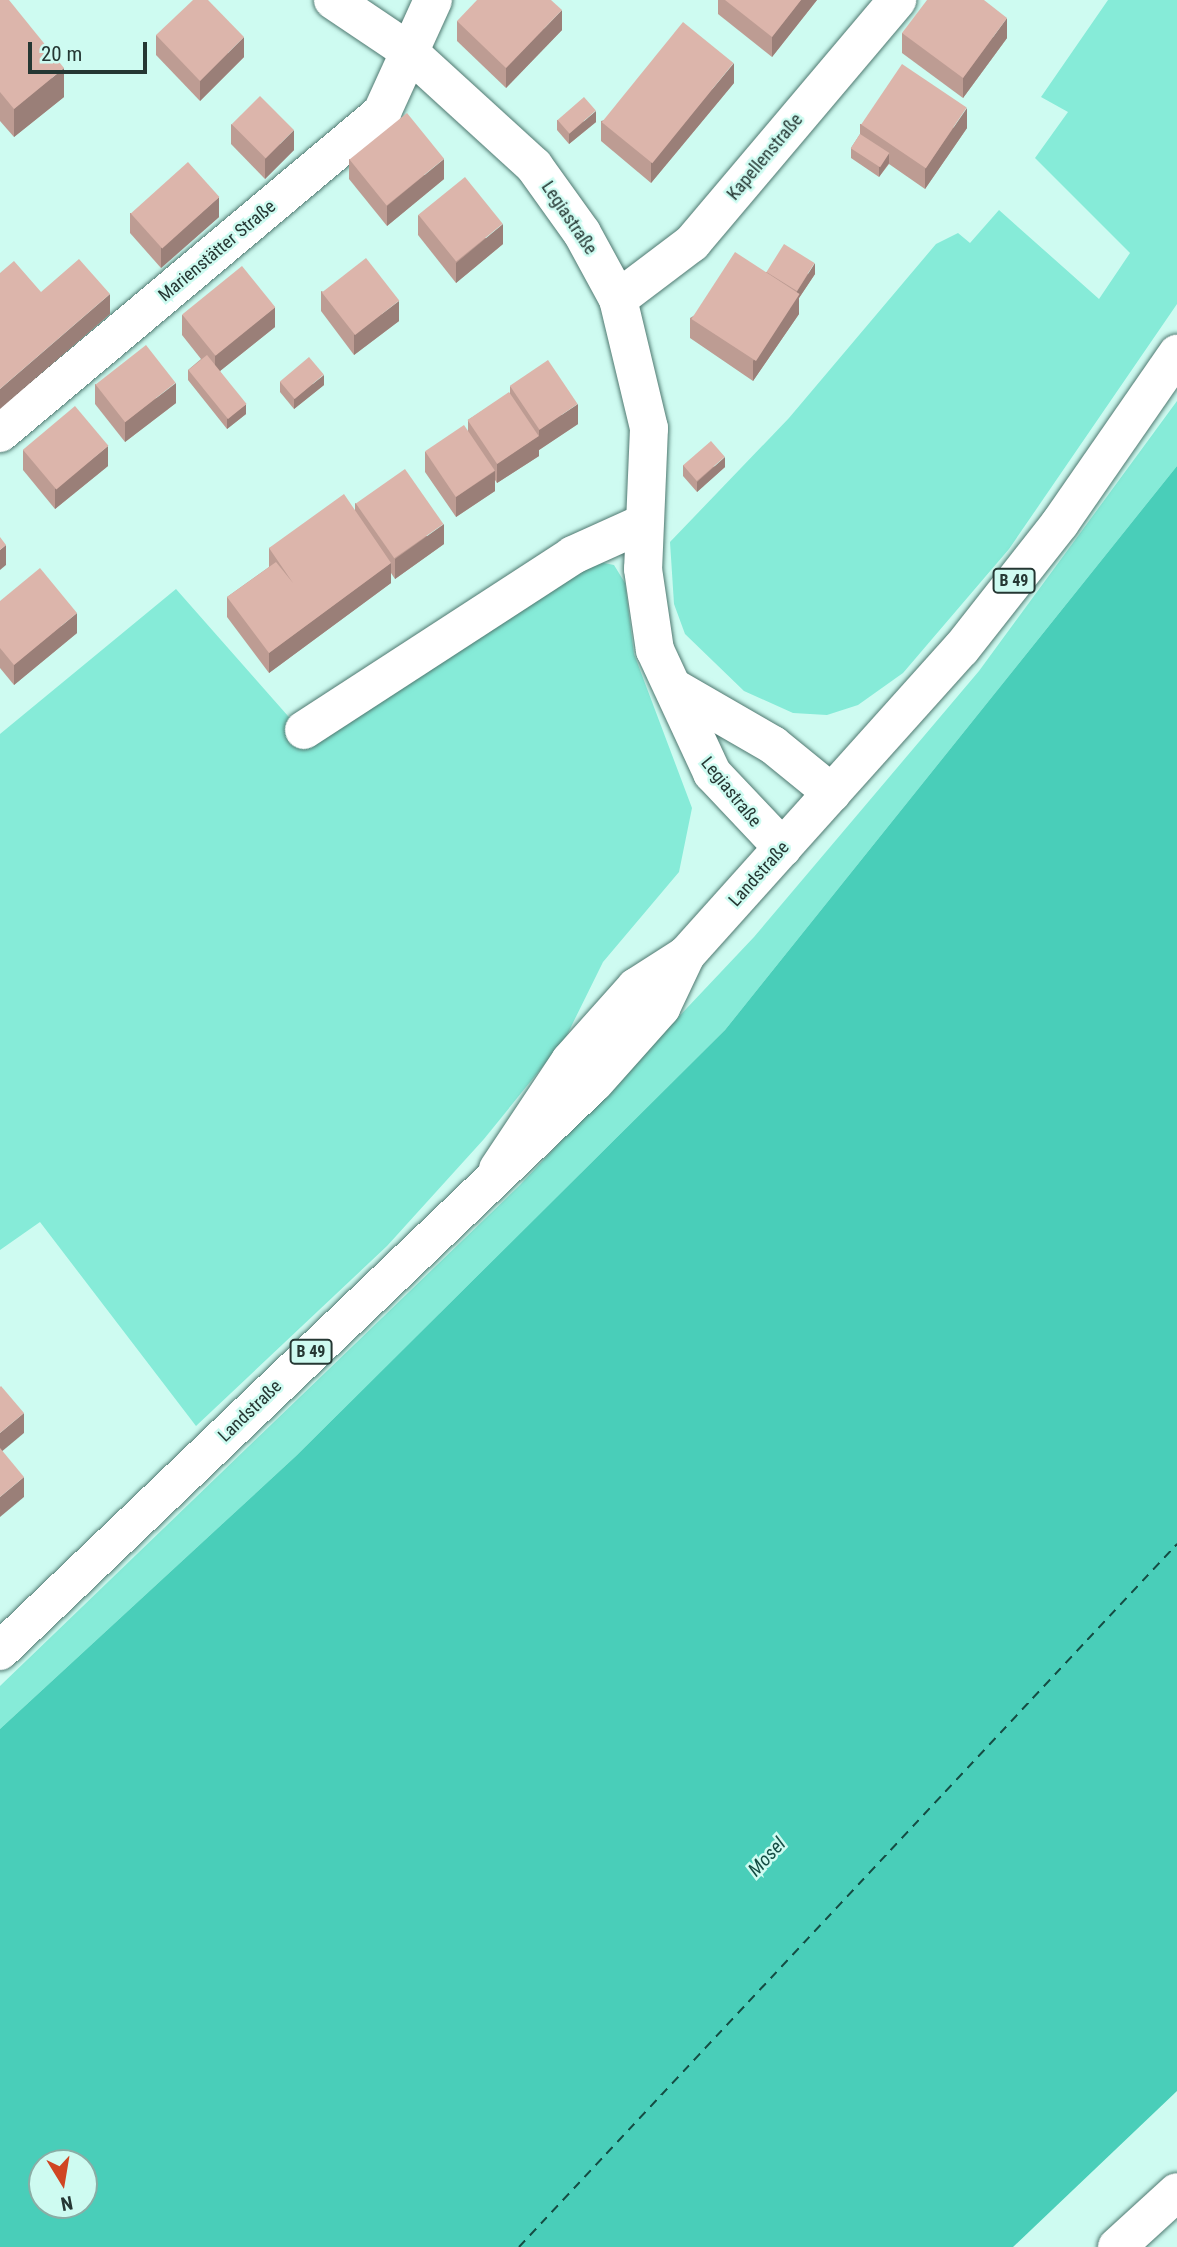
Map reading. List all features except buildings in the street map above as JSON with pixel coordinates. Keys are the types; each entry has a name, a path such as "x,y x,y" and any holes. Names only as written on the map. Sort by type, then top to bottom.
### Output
{"street":[{"name":"Legiastraße","path":"333,0 406,49 534,166 618,299 649,428 644,523 647,621 712,773 783,848"},
{"name":"Marienstätter Straße","path":"0,433 382,112 406,49 433,0"},
{"name":"Kapellenstraße","path":"618,299 692,243 897,0"},
{"name":"B 49","path":"831,793 961,649 1052,534 1177,354"},
{"path":"304,730 573,555 644,523"},
{"path":"676,689 773,745 831,793"},
{"name":"Landstraße","path":"0,1651 498,1169 570,1061 636,987 686,955 831,793"},
{"path":"1118,2247 1177,2192"}],"shaded area":[{"path":"1108,0 1177,0 1177,304 1009,549 903,673 858,705 827,715 793,713 744,691 685,634 674,604 670,542 789,418 936,244 958,233 970,243 999,210 1099,299 1130,253 1035,158 1068,112 1041,97"},
{"path":"1177,401 1177,466 725,1030 296,1456 0,1729 0,1686 519,1186 754,937 979,671"},
{"path":"594,561 614,565 625,583 634,654 692,808 679,872 603,962 565,1039 484,1139 387,1246 196,1426 40,1222 0,1250 0,734 176,589 310,741"}],"water":[{"name":"Mosel","path":"1177,466 1177,2091 1013,2247 0,2247 0,1729 296,1456 725,1030"}],"ferry route":[{"path":"519,2247 1177,1544"}]}
